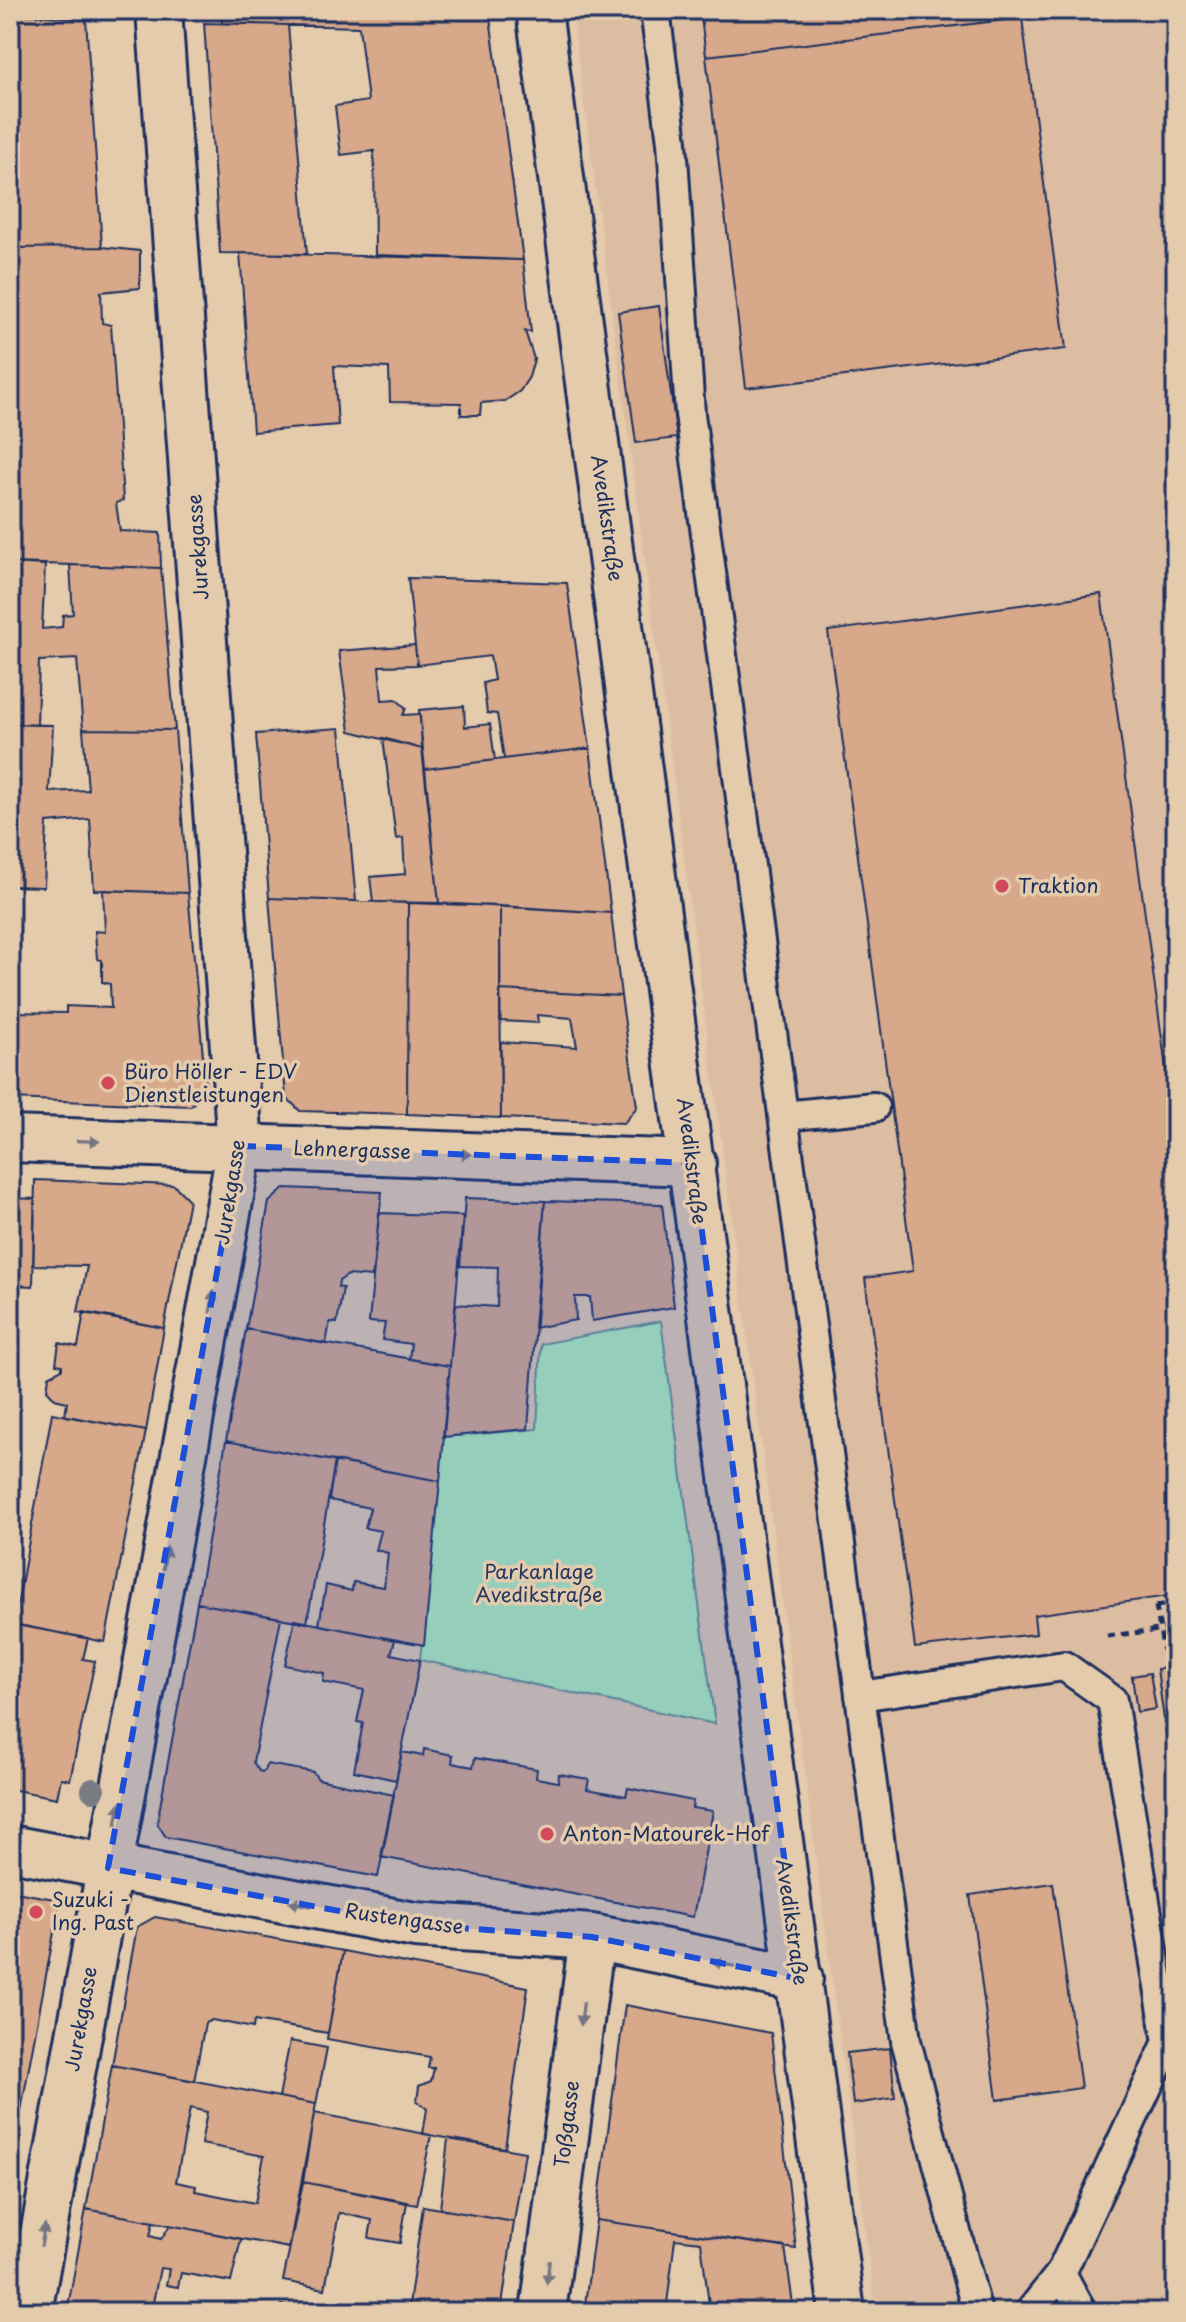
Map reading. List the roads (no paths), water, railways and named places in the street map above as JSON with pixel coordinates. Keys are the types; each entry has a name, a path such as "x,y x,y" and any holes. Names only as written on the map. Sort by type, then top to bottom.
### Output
{"street":[{"name":"Jurekgasse","path":"29,2312 240,1146 159,10"},
{"name":"Avedikstraße","path":"539,10 842,2312"},
{"name":"Lehnergasse","path":"10,1139 693,1163"},
{"name":"Rustengasse","path":"10,1848 415,1925 592,1937 800,1979"},
{"name":"Toßgasse","path":"543,2312 592,1937"}],"lane":[{"path":"655,10 672,142 690,414 906,2041 977,2312"},
{"path":"783,1116 874,1107"},
{"path":"860,1696 1064,1666 1112,1700 1168,2042 1061,2273 1030,2312"},
{"path":"1061,2273 1082,2312"}],"place":[{"name":"Traktion","path":"1002,886"},
{"name":"Büro Höller - EDV Dienstleistungen","path":"108,1083"},
{"name":"Anton-Matourek-Hof","path":"547,1834"},
{"name":"Suzuki - Ing. Past","path":"36,1912"}],"park label":[{"name":"Parkanlage Avedikstraße","path":"539,1584"}]}
